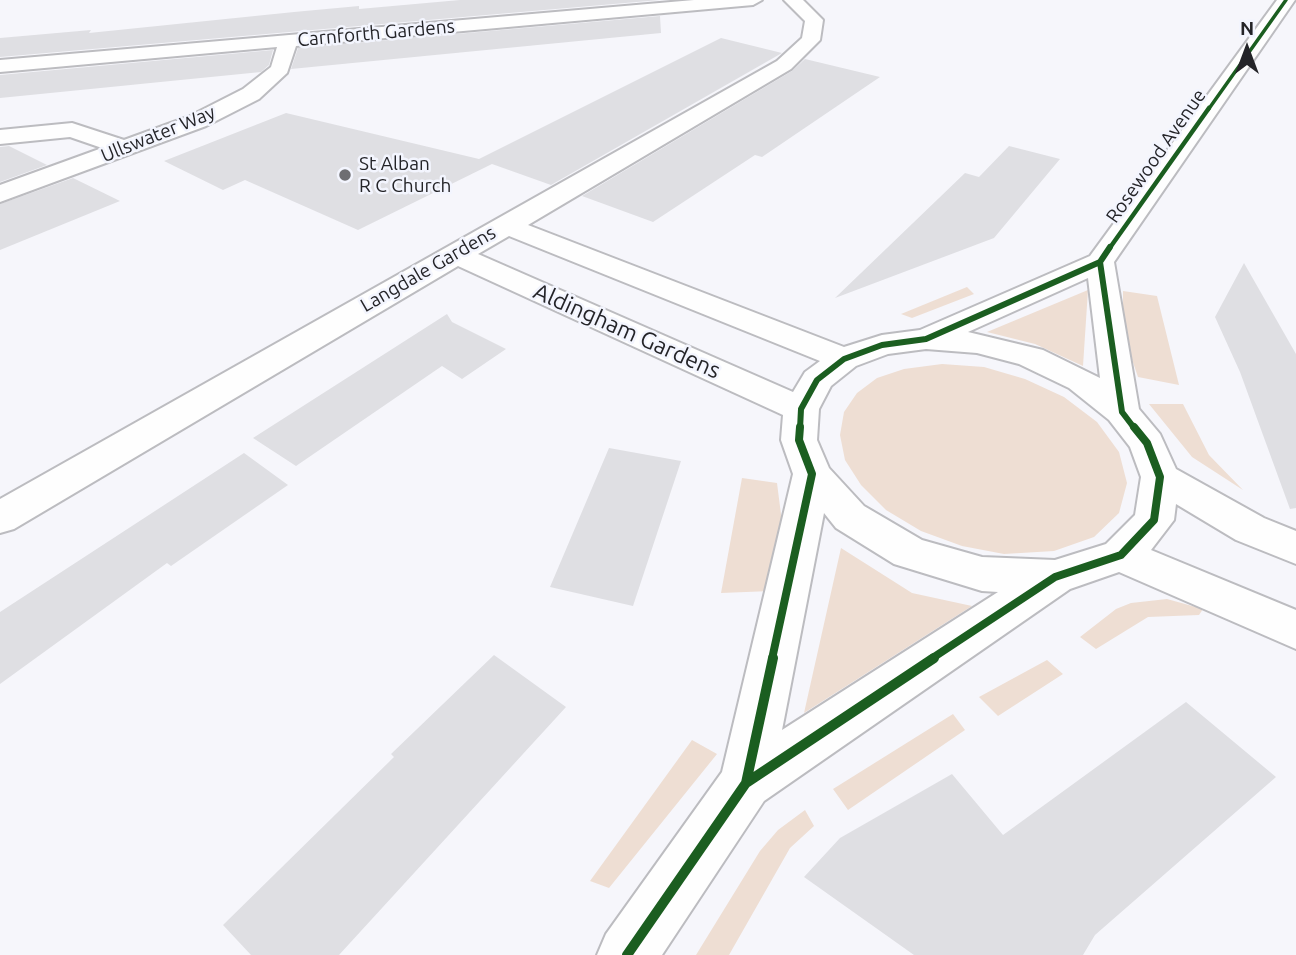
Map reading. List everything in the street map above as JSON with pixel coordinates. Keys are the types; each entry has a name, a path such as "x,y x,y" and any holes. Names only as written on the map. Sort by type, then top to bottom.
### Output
{"street":[{"name":"Carnforth Gardens","path":"0,66 753,0"},
{"name":"Langdale Gardens","path":"0,518 784,65 811,40 813,30 814,20 793,0"},
{"name":"Rosewood Avenue","path":"1100,262 1286,0"},
{"name":"Ullswater Way","path":"0,194 198,121 251,94 280,69 288,41"},
{"path":"0,137 72,130 124,148"},
{"path":"505,225 844,359"},
{"name":"Aldingham Gardens","path":"454,254 801,409"},
{"path":"926,339 1100,262 1122,412"},
{"path":"627,955 746,783 1055,577 1121,555 1154,520 1160,477 1147,443 1122,412 1081,380 1031,357 978,343 926,339 882,345 844,359 817,380 801,409 799,440 812,474 850,517 909,553 982,574 1055,577"},
{"path":"746,783 812,474"},
{"path":"1160,477 1250,529 1296,548"},
{"path":"1121,555 1296,630"}],"shaded area":[{"path":"967,287 974,294 912,318 901,314"},
{"path":"1088,290 1083,366 1035,344 987,332"},
{"path":"1123,291 1157,296 1179,385 1138,377 1123,333"},
{"path":"942,364 984,367 1025,379 1064,397 1097,422 1119,452 1127,483 1119,513 1094,537 1054,551 1004,554 962,546 921,531 886,510 861,485 845,460 840,435 844,412 857,393 877,378 904,369"},
{"path":"1149,404 1183,404 1209,455 1243,490 1192,457"},
{"path":"742,478 777,483 784,538 771,591 721,593"},
{"path":"841,548 912,593 972,606 804,713"},
{"path":"1167,599 1203,609 1199,615 1148,617 1096,649 1080,637 1116,609 1131,603"},
{"path":"1047,660 1063,674 998,716 979,697"},
{"path":"953,714 965,730 848,810 833,789"},
{"path":"692,740 717,754 609,888 590,881"},
{"path":"805,810 814,826 790,848 729,955 696,955 760,851 778,830"}],"building":[{"path":"460,0 660,0 0,57 0,38 91,30 89,33 359,6 359,9"},
{"path":"660,16 661,33 291,69 298,48"},
{"path":"721,38 782,53 551,185 492,164 358,230 245,180 223,190 164,161 286,113 479,159"},
{"path":"273,50 269,65 261,72 0,98 0,75"},
{"path":"805,59 880,77 762,157 755,155 653,222 582,196 792,71"},
{"path":"9,146 47,165 0,182 0,147"},
{"path":"1009,146 1060,159 994,238 835,298 965,173 979,177"},
{"path":"73,178 120,201 0,250 0,204"},
{"path":"1244,263 1296,354 1296,508 1290,509 1240,372 1215,317"},
{"path":"447,314 452,322 506,349 462,379 442,366 296,466 253,438"},
{"path":"609,448 681,461 633,606 550,587"},
{"path":"244,453 288,485 171,566 167,563 0,684 0,612"},
{"path":"494,655 566,707 339,955 251,955 223,925 394,757 391,754"},
{"path":"1186,702 1276,777 1095,935 1083,955 914,955 804,877 840,838 952,774 1003,835"}],"cycle path":[{"path":"1100,262 1286,0"},
{"path":"746,783 812,474 799,440 801,409 817,380 844,359 882,345 926,339 1100,262"},
{"path":"627,955 746,783 1055,577 1121,555 1154,520 1160,477 1147,443 1122,412 1100,262"}],"place":[{"name":"St Alban R C Church","path":"345,175"}]}
